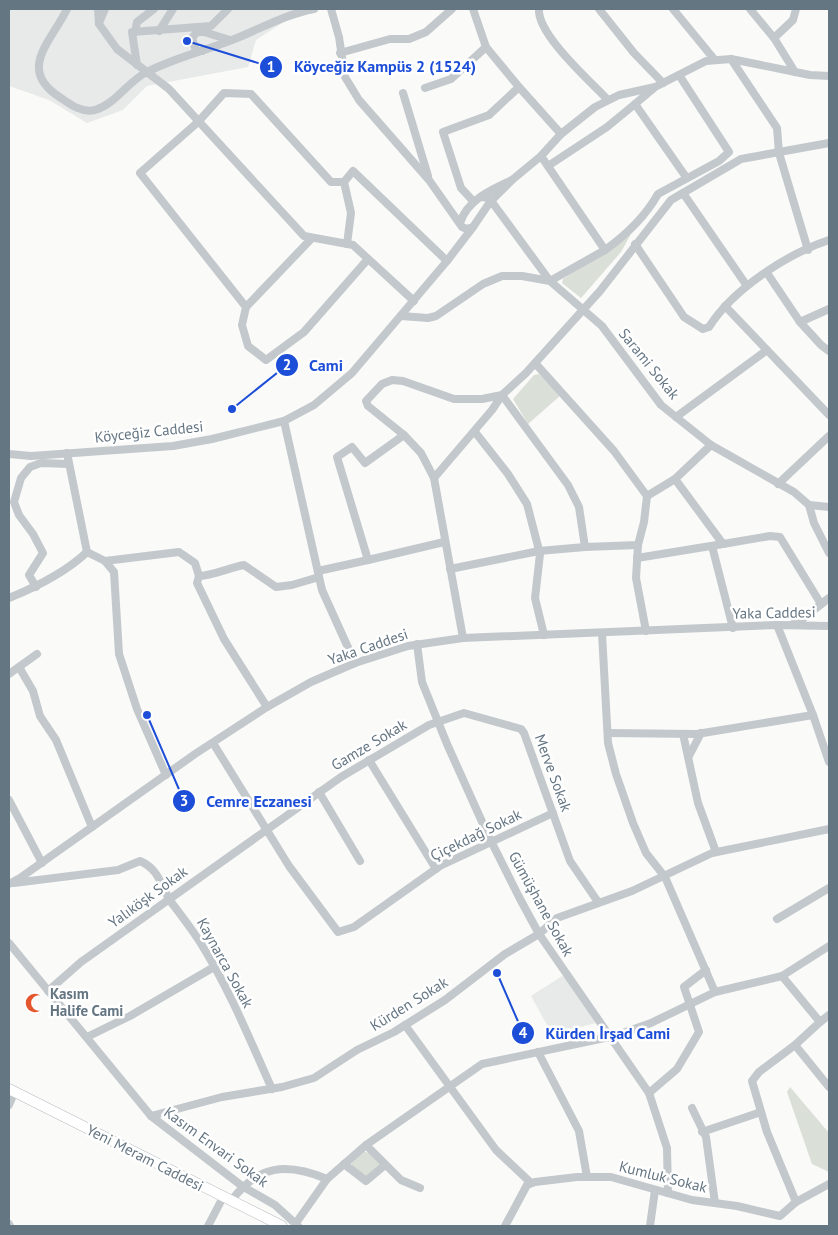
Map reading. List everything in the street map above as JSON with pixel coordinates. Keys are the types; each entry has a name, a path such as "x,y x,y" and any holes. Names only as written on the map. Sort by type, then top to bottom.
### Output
{"main road":[{"name":"Yeni Meram Caddesi","path":"10,1097 225,1202 282,1226"},
{"name":"Yeni Meram Caddesi","path":"225,1202 267,1226"}],"street":[{"path":"67,9 39,59 39,74 48,89 74,107 95,110 107,104 148,71 314,9"},
{"path":"98,9 99,24 117,50 148,71 169,89 304,236 352,245 414,301"},
{"path":"99,24 105,9"},
{"path":"137,65 132,32 135,32 137,22 154,9"},
{"path":"159,31 173,9"},
{"path":"135,32 199,29 211,26 228,9"},
{"path":"331,9 339,37 345,77 359,100 429,180 460,224 466,229 473,227"},
{"path":"340,52 390,39 409,39 426,32 452,9"},
{"path":"473,9 486,47 561,134"},
{"path":"539,9 538,18 558,47 607,99"},
{"path":"599,9 659,85"},
{"path":"673,9 714,59"},
{"path":"750,9 774,38 795,72"},
{"path":"774,38 793,20 796,9"},
{"path":"199,29 192,41 194,49 202,51"},
{"path":"199,29 232,40"},
{"path":"426,88 451,79 486,47"},
{"path":"548,166 607,128 659,85 714,59 731,59 795,72 829,76"},
{"path":"731,59 777,128 779,153 808,250"},
{"path":"679,74 736,162"},
{"path":"490,202 512,180 541,156 561,134 607,99 659,85"},
{"path":"474,203 461,188 443,132 488,115 519,87"},
{"path":"246,306 140,173 198,122 224,93 251,94 331,182 344,182"},
{"path":"403,94 429,180"},
{"path":"635,104 686,177"},
{"path":"434,478 475,432 502,395 535,362 600,290 672,200 741,159 829,143"},
{"path":"401,316 428,318 436,316 483,284 502,276 522,276 550,281 605,250 626,235 658,194 686,177 719,161 729,152"},
{"path":"541,156 605,250"},
{"path":"348,244 351,213 344,182 352,171 447,262"},
{"path":"445,202 458,209 474,203 512,180"},
{"path":"684,193 747,286"},
{"name":"Sarami Sokak","path":"474,203 486,196 503,216 550,281 602,326 661,405 711,445 794,492 809,505"},
{"name":"Köyceğiz Caddesi","path":"9,454 31,456 173,446 212,439 284,421 314,405 352,373 447,262 490,202"},
{"path":"460,224 474,203"},
{"path":"484,212 490,211 503,216"},
{"name":"Köyceğiz Caddesi","path":"457,248 460,224"},
{"path":"312,238 246,306 242,325 248,346 266,360 304,332 368,259"},
{"path":"635,244 684,317 703,329 710,327 725,306 747,286 808,250 829,240"},
{"path":"767,273 800,322 821,345 829,350"},
{"path":"725,306 829,415"},
{"path":"800,322 829,309"},
{"path":"676,417 767,350"},
{"path":"535,362 614,451 647,496 644,522 638,545 636,578 646,631"},
{"path":"462,638 434,478 420,453 404,435 368,406 366,401 382,384 392,380 403,381 454,399 482,399 502,395"},
{"path":"502,395 568,485 578,507 586,547"},
{"path":"284,421 322,590 355,663"},
{"path":"475,432 508,474 527,504 540,551 535,598 544,635"},
{"path":"368,560 337,457 352,447 365,463 404,435"},
{"path":"778,484 829,436"},
{"path":"647,496 675,479 711,445"},
{"path":"67,454 87,552"},
{"path":"36,587 29,575 43,553 33,534 19,516 14,502 20,478 30,466 41,463 69,464"},
{"path":"675,479 723,544"},
{"path":"829,507 809,505 817,531 829,553"},
{"path":"637,558 770,536 780,537 818,607"},
{"path":"200,576 209,576 229,568 244,565 276,586 292,585 318,574 444,542"},
{"path":"450,569 540,551 638,545"},
{"path":"712,546 733,628"},
{"path":"87,552 105,561 114,572 118,654 153,750 166,775"},
{"path":"9,598 36,587 87,552"},
{"path":"105,561 179,552 194,563 200,576 197,583 224,639 268,708"},
{"path":"789,626 829,598"},
{"path":"818,607 813,619 818,626"},
{"path":"778,625 813,714 829,762"},
{"name":"Yaka Caddesi","path":"9,884 42,863 213,742 312,682 355,663 417,644 462,638 778,625 829,626"},
{"path":"602,633 608,733 616,774 632,823 646,854 665,876 715,992"},
{"name":"Gümüşhane Sokak","path":"417,644 422,682 462,780 491,842 539,934 608,1037 649,1093 667,1148 668,1193"},
{"path":"9,674 37,654"},
{"path":"19,667 33,691 40,716 56,740 92,827"},
{"name":"Merve Sokak","path":"438,721 464,713 521,729 528,741 570,860 598,902"},
{"path":"608,733 701,733 813,714"},
{"name":"Gamze Sokak","path":"266,830 319,792 369,760 438,721"},
{"path":"688,756 701,733"},
{"path":"683,734 698,803 716,852"},
{"path":"213,742 266,830"},
{"path":"369,760 436,869"},
{"path":"319,792 360,861"},
{"path":"9,800 42,863"},
{"name":"Çiçekdağ Sokak","path":"266,830 289,866 338,932 354,927 436,869 553,813"},
{"name":"Kürden Sokak","path":"151,1116 222,1097 272,1089 314,1078 357,1050 405,1025 446,1000 505,954 539,934 557,918 632,891 716,852 829,829"},
{"name":"Yalıköşk Sokak","path":"48,991 81,962 266,830"},
{"name":"Kaynarca Sokak","path":"9,884 118,870 140,861 150,866 200,942 234,1006 272,1089"},
{"path":"776,919 829,888"},
{"name":"Kasım Envari Sokak","path":"9,943 151,1116 242,1186 275,1205 297,1225"},
{"path":"297,1225 326,1179 366,1145 482,1064 608,1037 651,1023 715,992 782,976 829,946"},
{"path":"87,1037 130,1016 214,968"},
{"path":"649,1093 677,1068 699,1032 684,986 706,970"},
{"path":"782,976 820,1022"},
{"path":"796,1202 752,1081 759,1072 795,1045 829,1015"},
{"path":"405,1025 496,1150 531,1183 527,1185 507,1226"},
{"path":"795,1045 829,1087"},
{"path":"538,1052 579,1131 587,1177"},
{"path":"692,1108 706,1137 715,1203"},
{"path":"702,1132 762,1112"},
{"path":"366,1145 401,1180 420,1188"},
{"path":"344,1164 366,1181 385,1165"},
{"path":"208,1226 225,1202 242,1186 253,1177 269,1170 303,1172 326,1179"},
{"name":"Kumluk Sokak","path":"531,1183 587,1177 611,1177 655,1190 780,1216 796,1202 829,1184"},
{"path":"650,1226 655,1190"}],"shaded area":[{"path":"9,9 304,9 256,40 248,67 147,86 123,110 87,123 49,100 9,86"},
{"path":"631,234 621,252 581,298 562,283 563,279"},
{"path":"539,374 561,395 528,424 513,399 534,375"},
{"path":"562,976 567,978 596,1023 552,1034 531,996"},
{"path":"790,1087 829,1133 829,1172 812,1164 787,1092"},
{"path":"363,1151 369,1153 381,1164 365,1178 352,1166 351,1162"}],"place":[{"name":"Köyceğiz Kampüs 2 (1524)","path":"187,41"},
{"name":"Cami","path":"232,409"},
{"name":"Cemre Eczanesi","path":"147,715"},
{"name":"Kürden İrşad Cami","path":"497,973"},
{"name":"Kasım Halife Cami","path":"35,1003"}]}
